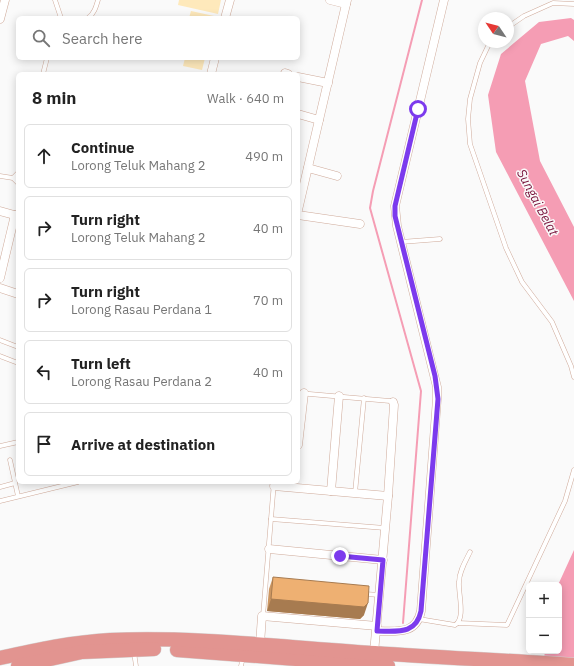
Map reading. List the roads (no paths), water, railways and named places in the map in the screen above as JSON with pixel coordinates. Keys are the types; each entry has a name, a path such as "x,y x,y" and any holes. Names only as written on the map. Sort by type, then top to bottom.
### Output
{"highway":[{"path":"0,658 78,643 110,640 161,640 260,644 374,653 574,665"},
{"path":"18,666 82,652 135,660 165,649 242,660 388,666"}],"street":[{"path":"0,19 5,0"},
{"path":"226,16 230,0"},
{"path":"300,202 346,2 330,0"},
{"path":"260,644 262,616 402,631 416,624 420,619 437,393 435,376 395,216 395,206 444,0"},
{"path":"212,72 214,60"},
{"path":"300,77 328,83"},
{"path":"300,115 319,120"},
{"path":"308,168 337,176"},
{"path":"0,210 16,215 0,278"},
{"path":"300,215 360,224"},
{"path":"0,288 16,293"},
{"path":"300,410 301,393"},
{"path":"331,491 339,396"},
{"path":"374,653 386,528 394,405 392,402"},
{"path":"274,484 388,496"},
{"path":"269,549 383,560"}],"lane":[{"path":"55,0 60,16"},
{"path":"91,16 96,8 98,0"},
{"path":"514,23 524,16 553,3 574,4"},
{"path":"487,48 480,63 470,98 468,120 470,144 506,248 522,282 552,322 571,366 574,377"},
{"path":"44,72 46,60"},
{"path":"13,178 16,175"},
{"path":"0,176 13,178 16,181"},
{"path":"401,242 440,239"},
{"path":"0,340 16,346"},
{"path":"0,356 16,361"},
{"path":"301,393 364,398 392,402"},
{"path":"355,493 364,398"},
{"path":"0,446 16,442"},
{"path":"10,460 18,496"},
{"path":"420,619 455,625 458,623 507,625 565,501 574,470"},
{"path":"0,487 15,483"},
{"path":"0,501 69,484"},
{"path":"262,616 274,484"},
{"path":"271,519 386,528"},
{"path":"458,623 460,619 458,582 460,572 470,552"},
{"path":"265,585 272,586"},
{"path":"357,593 380,595"}],"water":[{"name":"Sungai Belat","path":"571,18 574,20 574,41 568,36 541,44 525,81 540,161 574,227 574,301 496,152 488,95 501,54 508,48 514,48 514,43 539,22"},
{"path":"574,550 574,666 543,666 545,654 562,654 562,582 559,582"}],"waterway":[{"path":"403,623 421,391 370,208 373,191 422,0"}]}
